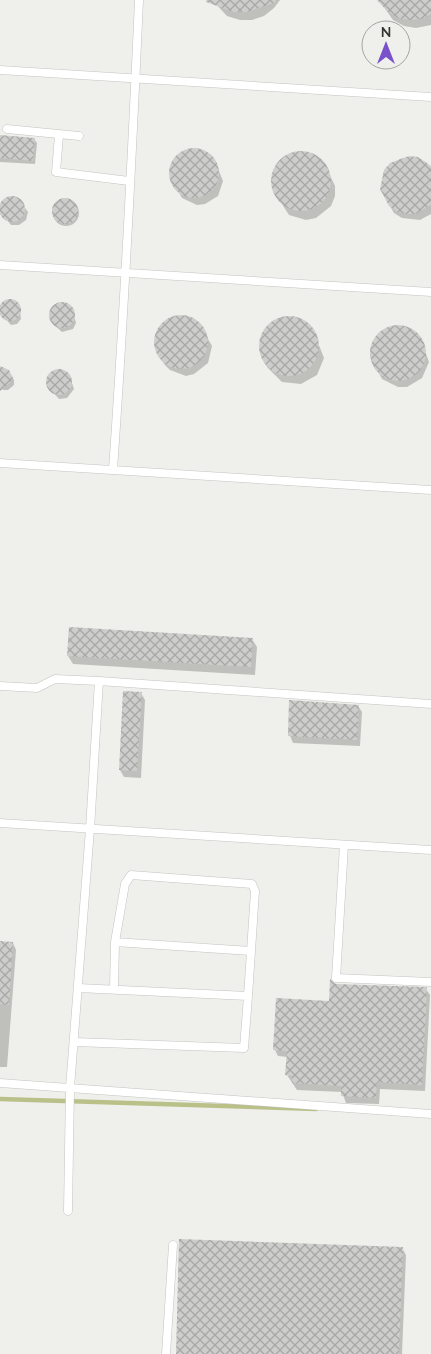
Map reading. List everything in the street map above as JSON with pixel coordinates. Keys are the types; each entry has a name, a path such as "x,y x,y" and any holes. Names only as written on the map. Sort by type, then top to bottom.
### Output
{"lane":[{"path":"113,470 127,274 129,181 139,0"},
{"path":"0,70 431,97"},
{"path":"7,129 79,136"},
{"path":"59,135 56,172 129,181"},
{"path":"0,264 127,274 431,292"},
{"path":"0,463 431,490"},
{"path":"0,686 37,688 55,679 99,680 431,704"},
{"path":"68,1211 70,1088 90,829 99,680"},
{"path":"0,823 431,850"},
{"path":"344,845 336,978 431,982"},
{"path":"74,1042 244,1048 255,891 252,884 131,876 125,884 115,942 114,990"},
{"path":"115,942 251,951"},
{"path":"78,988 248,996"},
{"path":"0,1083 431,1114"},
{"path":"166,1354 173,1245"}],"building":[{"path":"206,0 275,0 276,2 247,12 234,12 206,2"},
{"path":"377,0 431,0 431,14 422,19 398,18 387,11"},
{"path":"0,135 35,138 33,161 0,158"},
{"path":"199,148 212,155 218,163 218,183 212,191 204,197 189,198 176,191 170,183 169,168 176,155 184,149"},
{"path":"295,151 307,151 318,156 326,164 331,175 329,193 318,206 307,211 295,211 284,206 276,198 271,187 271,175 276,164 284,156"},
{"path":"409,156 418,157 431,166 431,205 416,214 397,212 389,206 380,189 384,170 390,163"},
{"path":"12,196 21,200 25,209 21,218 12,222 3,218 -1,209 3,200"},
{"path":"65,198 74,202 78,211 74,220 65,224 56,220 52,211 56,202"},
{"path":"10,299 20,306 21,310 14,320 10,321 0,314 -1,310 6,300"},
{"path":"62,302 71,306 75,315 71,324 62,328 53,324 49,315 53,306"},
{"path":"176,315 186,315 196,319 204,327 208,342 204,357 196,365 186,369 176,369 166,365 158,357 154,347 154,337 158,327 166,319"},
{"path":"283,316 295,316 306,321 314,329 319,340 317,358 306,371 295,376 283,376 272,371 264,363 259,352 259,340 264,329 272,321"},
{"path":"393,325 403,325 418,333 424,342 426,353 424,364 418,373 403,381 393,381 382,376 375,369 370,358 370,348 375,337 382,330"},
{"path":"0,366 9,370 13,378 0,391"},
{"path":"59,369 68,373 72,382 68,391 59,395 50,391 46,382 50,373"},
{"path":"69,627 253,638 251,667 67,656"},
{"path":"123,691 142,692 137,771 119,770"},
{"path":"289,700 359,705 357,740 288,736"},
{"path":"0,941 13,942 9,1005 0,1004"},
{"path":"330,979 336,984 427,987 422,1085 377,1082 376,1098 341,1096 341,1086 292,1083 292,1076 285,1075 287,1051 273,1050 276,998 329,1001"},
{"path":"179,1239 403,1247 399,1354 176,1354"}],"waterway":[{"path":"0,1099 316,1109"}]}
